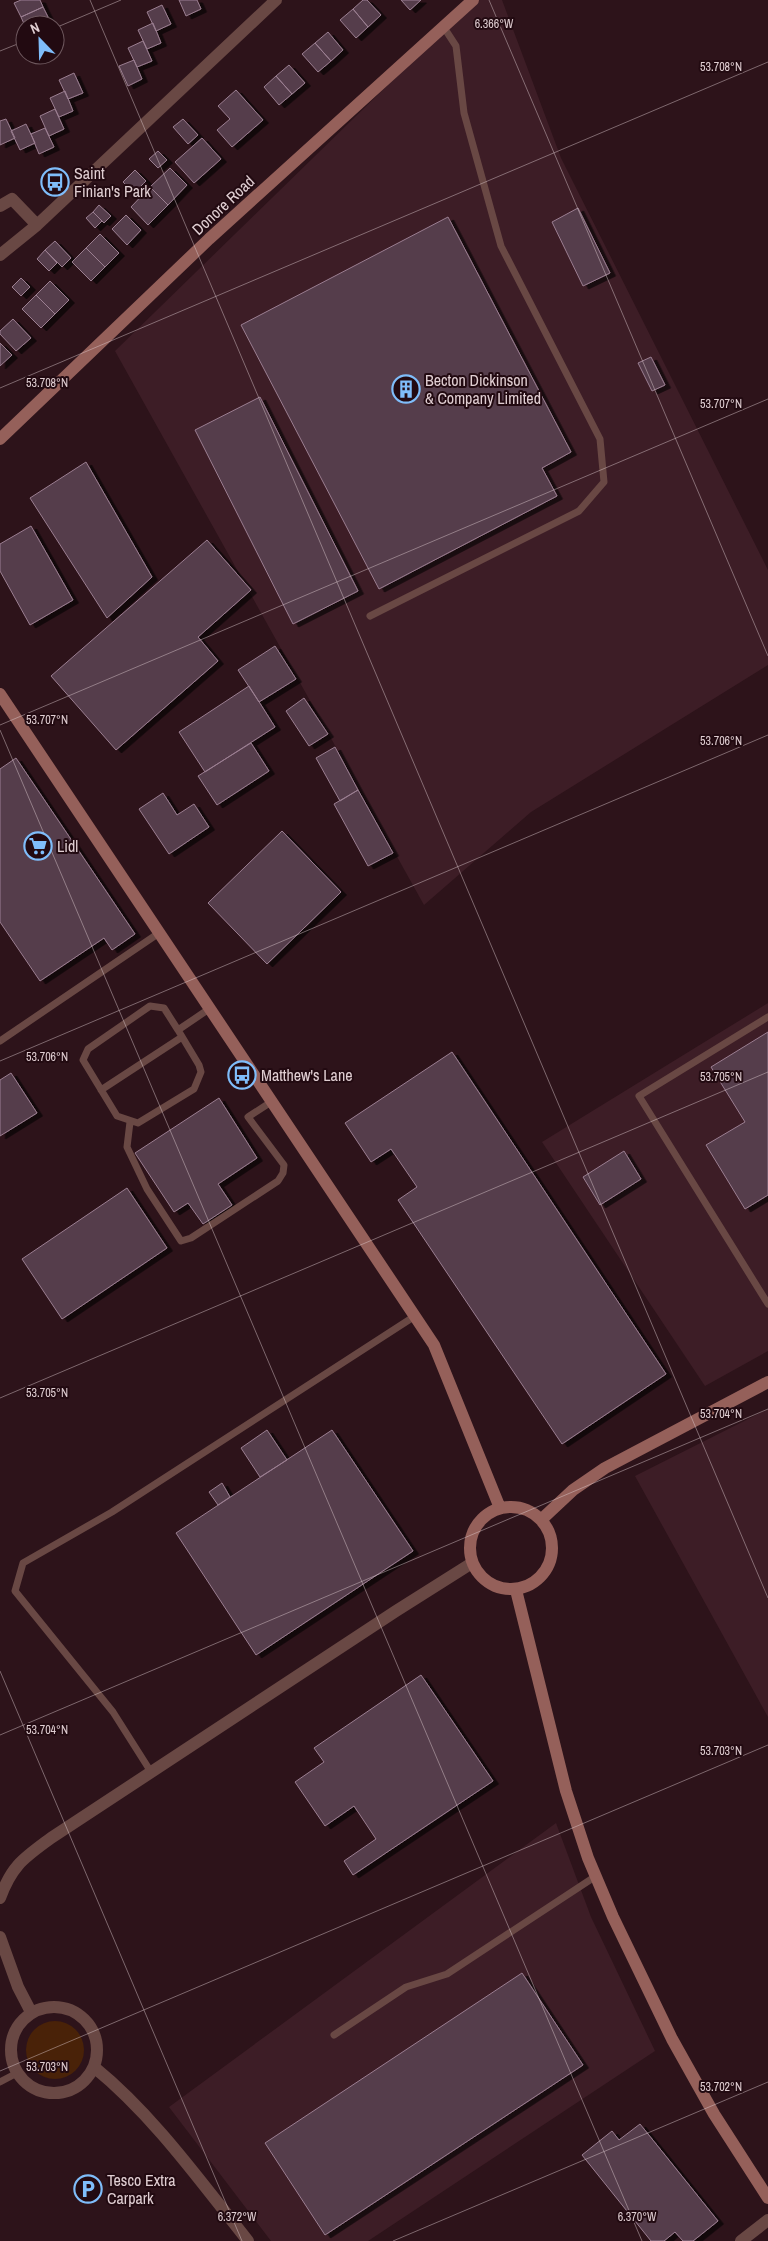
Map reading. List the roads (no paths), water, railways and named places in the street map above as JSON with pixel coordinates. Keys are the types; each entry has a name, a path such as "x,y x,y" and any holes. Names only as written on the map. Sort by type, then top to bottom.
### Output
{"street":[{"path":"0,255 37,225 276,0"},
{"name":"Donore Road","path":"0,439 209,240 473,0"},
{"path":"0,206 12,199 37,225"},
{"path":"0,694 434,1344 500,1508"},
{"path":"542,1519 574,1490 606,1468 768,1382"},
{"path":"517,1506 528,1510 542,1519 550,1533 553,1551 548,1568 535,1583 516,1590 503,1589 492,1585 482,1578 472,1564 469,1547 475,1527 484,1516 500,1508 517,1506"},
{"path":"0,1898 6,1882 20,1861 151,1772 472,1564"},
{"path":"516,1590 566,1791 596,1876 672,2039 714,2114 768,2198"},
{"path":"0,1937 18,1987 31,2012"},
{"path":"53,2006 72,2010 86,2020 97,2040 98,2053 94,2067 85,2080 69,2090 53,2093 38,2090 25,2082 17,2073 11,2058 11,2044 17,2026 31,2012 53,2006"},
{"path":"94,2067 122,2090 162,2134 248,2241"},
{"path":"740,2241 768,2220"}],"lane":[{"path":"370,616 579,511 604,482 600,439 501,246 464,113 456,46 443,26"},
{"path":"0,1041 159,933"},
{"path":"150,1006 164,1008 178,1030 199,1065 200,1072 194,1089 138,1123 130,1122 117,1116 83,1060 88,1049 150,1006"},
{"path":"178,1030 209,1009"},
{"path":"768,1017 639,1096 768,1304"},
{"path":"101,1090 182,1037"},
{"path":"130,1122 127,1147 147,1189 181,1241 191,1238 278,1181 283,1173 284,1165 248,1117 271,1102"},
{"path":"151,1772 113,1712 15,1591 22,1563 112,1512 416,1316"},
{"path":"334,2035 406,1987 447,1974 596,1876"},
{"path":"0,2082 17,2073"}],"place":[{"name":"Saint Finian's Park","path":"55,182"},
{"name":"Becton Dickinson & Company Limited","path":"406,389"},
{"name":"Lidl","path":"38,846"},
{"name":"Matthew's Lane","path":"242,1075"},
{"name":"Tesco Extra Carpark","path":"88,2189"}]}
